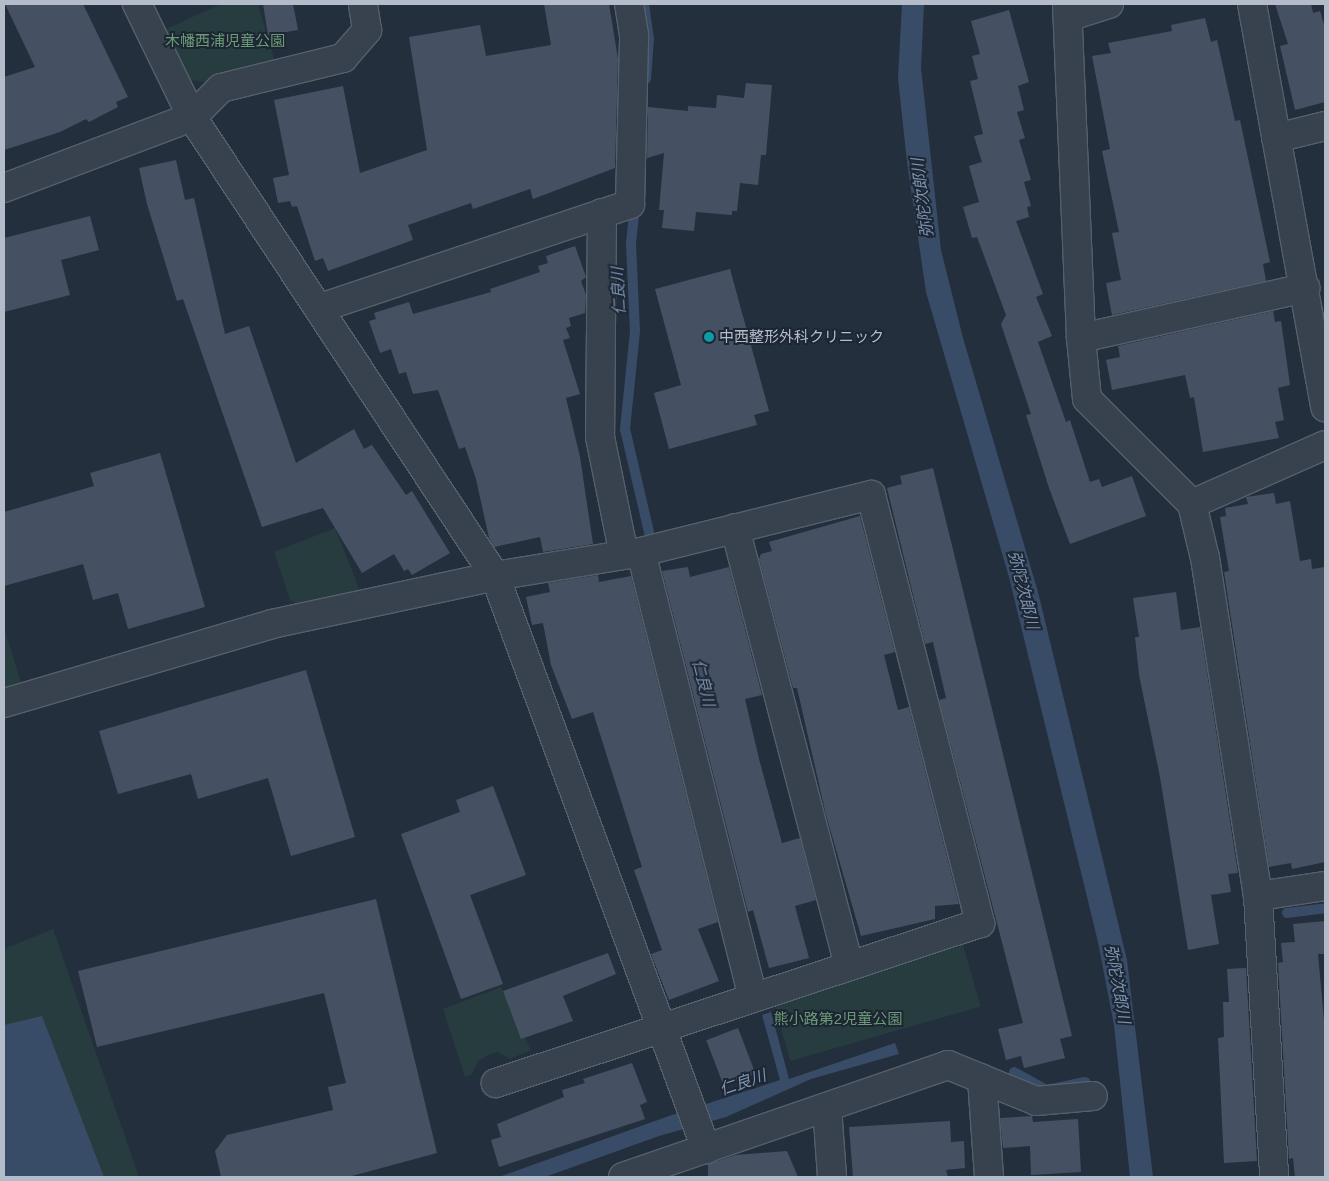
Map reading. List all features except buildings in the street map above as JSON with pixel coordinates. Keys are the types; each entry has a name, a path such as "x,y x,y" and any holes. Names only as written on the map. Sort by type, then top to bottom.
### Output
{"street":[{"path":"137,4 192,117 320,308 495,576 703,1143"},
{"path":"4,188 192,117 222,88 343,58 367,30 362,4"},
{"path":"320,308 630,204 634,44 629,4"},
{"path":"1109,4 1067,10 1081,338 1087,399 1192,504 1205,558 1258,896 1274,1177"},
{"path":"1252,4 1305,288 1322,359 1325,407"},
{"path":"1276,138 1325,126"},
{"path":"602,213 600,437 636,553 754,996"},
{"path":"1081,338 1305,288"},
{"path":"1192,504 1325,445"},
{"path":"4,703 272,624 495,576 636,553 871,495 980,923 661,1026 496,1083"},
{"path":"734,528 849,965"},
{"path":"1258,896 1325,886"},
{"path":"624,1177 667,1170 703,1143 826,1107 948,1065 1036,1101 1093,1096"},
{"path":"982,1079 989,1177"},
{"path":"826,1107 832,1177"}],"green space":[{"name":"木幡西浦児童公園","path":"221,4 258,4 275,62 210,82 188,80 166,29"},
{"path":"335,528 361,593 305,608 290,600 274,552"},
{"path":"4,628 23,688 4,694"},
{"path":"53,929 139,1177 4,1177 4,949"},
{"name":"熊小路第2児童公園","path":"963,945 981,1007 790,1061 773,1000"},
{"path":"501,987 531,1050 510,1059 498,1052 490,1054 478,1061 472,1074 465,1077 443,1009"}],"water":[{"name":"弥陀次郎川","path":"902,4 924,4 921,68 941,250 963,338 1038,592 1127,960 1153,1177 1130,1177 1114,1025 1098,942 1009,577 926,292 907,162 898,78"},
{"path":"771,1012 789,1079 895,1043 899,1054 811,1079 726,1117 659,1136 545,1177 499,1177 669,1116 780,1080 762,1015"},
{"path":"42,1016 104,1177 4,1177 4,1025"}],"waterway":[{"name":"仁良川","path":"644,4 649,39 646,79"},
{"name":"仁良川","path":"635,205 631,244 635,331 625,429 653,549"},
{"path":"1287,913 1325,908"},
{"path":"1014,1072 1047,1090 1085,1082"}],"place":[{"name":"中西整形外科クリニック","path":"709,337"}]}
